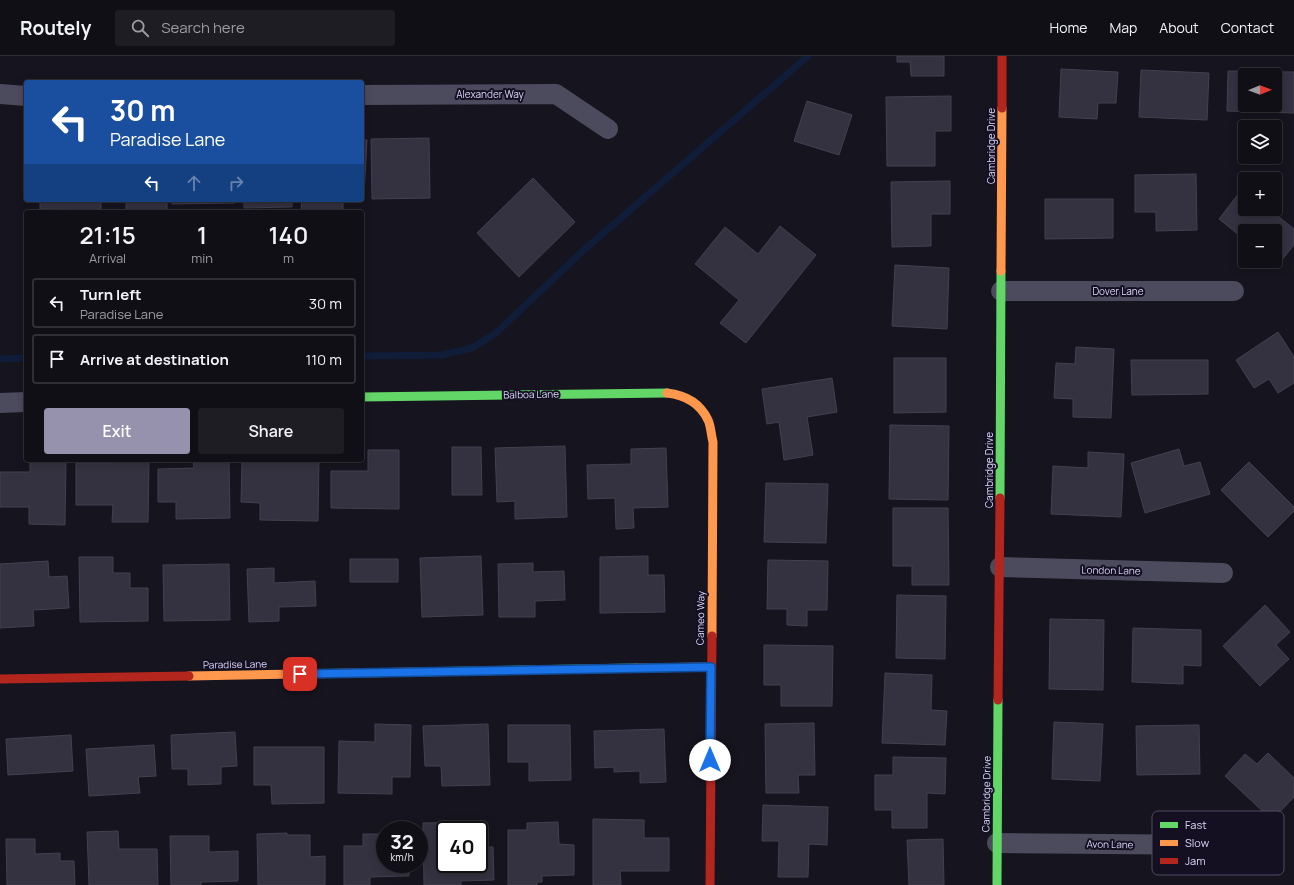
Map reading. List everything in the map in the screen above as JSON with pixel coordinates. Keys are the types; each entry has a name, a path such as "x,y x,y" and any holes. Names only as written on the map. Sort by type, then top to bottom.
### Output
{"street":[{"name":"Cambridge Drive","path":"997,885 1002,290 1002,56"},
{"path":"0,94 24,96"},
{"name":"Alexander Way","path":"364,95 556,94 608,129"},
{"name":"Dover Lane","path":"1002,290 1234,291"},
{"name":"Balboa Lane","path":"364,397 660,392 679,394 697,404"},
{"path":"0,403 24,402"},
{"name":"Cameo Way","path":"697,404 708,420 713,442 710,885"},
{"name":"London Lane","path":"1000,567 1223,573"},
{"name":"Paradise Lane","path":"0,679 711,667"},
{"name":"Avon Lane","path":"997,843 1152,844"}],"building":[{"path":"897,56 944,56 944,76 911,76 910,62 897,62"},
{"path":"1061,69 1118,72 1116,103 1098,103 1097,119 1059,117"},
{"path":"1141,70 1209,73 1207,120 1139,117"},
{"path":"1228,71 1238,71 1238,111 1227,111"},
{"path":"1282,72 1294,72 1294,113 1260,112 1282,112"},
{"path":"951,96 951,131 935,131 935,166 887,166 886,97"},
{"path":"807,101 852,115 839,155 794,141"},
{"path":"429,138 430,198 372,199 371,139"},
{"path":"364,140 367,140 364,195"},
{"path":"1196,174 1197,230 1156,231 1156,212 1135,212 1135,175"},
{"path":"533,178 575,222 519,277 477,233"},
{"path":"950,181 950,214 931,214 931,246 892,247 891,182"},
{"path":"1238,194 1238,216 1278,216 1294,229 1294,245 1282,260 1282,224 1238,224 1238,234 1219,219"},
{"path":"1045,199 1113,199 1113,238 1045,239"},
{"path":"40,202 101,202 101,210 40,209"},
{"path":"126,202 167,202 167,210 126,210"},
{"path":"172,202 235,202 235,203 172,204"},
{"path":"244,202 292,202 292,207 244,208"},
{"path":"302,202 343,202 343,210 301,210"},
{"path":"780,226 816,255 746,343 720,323 739,300 695,264 725,227 758,254"},
{"path":"895,265 949,268 947,329 892,326"},
{"path":"1278,332 1294,357 1294,383 1278,393 1269,379 1254,388 1236,360"},
{"path":"1076,347 1114,349 1111,418 1073,417 1073,399 1054,398 1056,363 1075,364"},
{"path":"894,358 946,358 946,412 894,413"},
{"path":"1131,360 1208,360 1208,394 1132,395"},
{"path":"832,378 837,412 807,417 813,455 784,460 779,422 767,424 762,389"},
{"path":"890,425 949,426 948,500 889,499"},
{"path":"565,446 567,517 515,519 515,501 497,502 495,448"},
{"path":"452,447 481,447 482,495 452,495"},
{"path":"666,448 668,507 633,508 634,528 616,529 615,498 588,499 587,465 631,464 631,449"},
{"path":"1179,449 1184,466 1200,462 1210,494 1145,513 1131,463"},
{"path":"368,450 399,450 399,509 331,508 331,471 368,471"},
{"path":"1088,452 1124,454 1121,517 1051,514 1053,466 1088,468"},
{"path":"30,462 66,462 65,525 29,524 29,507 0,507 0,472 30,472"},
{"path":"149,462 148,522 112,522 113,505 76,505 76,463"},
{"path":"193,462 229,462 230,518 176,519 176,502 158,502 158,469 194,468"},
{"path":"242,462 319,462 318,521 260,520 260,503 241,502"},
{"path":"1249,462 1294,507 1294,511 1268,537 1221,490"},
{"path":"766,483 828,484 826,543 764,542"},
{"path":"893,508 948,508 949,585 912,585 912,566 893,566"},
{"path":"481,556 483,615 422,617 420,558"},
{"path":"648,556 648,575 664,575 665,612 600,613 600,557"},
{"path":"79,557 113,557 113,573 130,573 130,588 148,588 148,621 80,622"},
{"path":"350,559 398,559 398,582 350,582"},
{"path":"768,560 828,561 827,610 807,610 807,626 787,625 787,609 767,609"},
{"path":"48,561 49,577 67,576 69,608 33,610 34,626 0,628 0,564"},
{"path":"533,563 533,572 564,571 565,600 535,601 535,617 499,617 498,564"},
{"path":"229,564 230,620 164,621 163,565"},
{"path":"274,568 274,583 315,581 316,606 279,607 279,621 249,622 247,569"},
{"path":"897,595 946,596 945,659 896,658"},
{"path":"1265,605 1290,632 1276,645 1289,659 1260,686 1223,646"},
{"path":"1050,619 1104,620 1103,690 1049,689"},
{"path":"1133,628 1201,630 1201,666 1183,665 1183,684 1132,682"},
{"path":"764,645 833,646 832,706 781,706 781,685 764,685"},
{"path":"885,673 932,675 931,710 947,711 945,745 882,743"},
{"path":"1054,722 1103,724 1100,781 1052,779"},
{"path":"814,723 815,775 798,775 799,793 766,793 765,724"},
{"path":"375,724 411,725 410,777 392,777 392,794 338,793 339,741 375,742"},
{"path":"488,724 490,785 442,786 441,766 425,766 423,726"},
{"path":"508,725 570,725 571,780 529,781 529,762 508,762"},
{"path":"1199,725 1200,774 1137,775 1136,726"},
{"path":"664,729 666,782 640,783 640,771 614,772 614,767 595,768 594,731"},
{"path":"235,732 237,766 221,767 221,784 188,785 188,769 172,769 171,735"},
{"path":"71,735 73,771 8,775 6,739"},
{"path":"154,745 156,776 138,777 140,793 89,796 86,749"},
{"path":"254,747 324,747 324,803 272,804 271,785 254,785"},
{"path":"1268,753 1294,778 1294,797 1281,811 1262,811 1225,776 1245,754 1257,764"},
{"path":"893,757 946,758 945,794 927,793 927,828 892,828 892,810 875,810 875,775 893,775"},
{"path":"763,805 828,807 827,845 809,844 808,877 778,877 779,841 762,841"},
{"path":"593,819 644,820 644,838 669,838 669,871 620,871 621,885 593,885"},
{"path":"558,822 559,844 574,845 574,875 542,876 542,882 537,882 537,885 508,885 508,830 527,830 527,823"},
{"path":"428,823 436,823 436,873 488,873 488,847 493,847 494,880 461,881 461,885 424,885 424,873 428,873"},
{"path":"118,831 119,849 157,849 158,885 89,885 87,832"},
{"path":"287,833 287,835 310,835 310,857 325,856 325,885 258,885 257,834"},
{"path":"363,834 376,834 376,873 409,873 409,876 370,877 370,885 344,885 344,846 363,846"},
{"path":"170,836 209,836 209,852 238,851 238,881 201,882 201,885 171,885"},
{"path":"6,839 35,839 35,854 60,853 60,861 74,861 75,885 7,885"},
{"path":"943,839 944,885 909,885 907,840"}],"waterway":[{"path":"364,356 441,355 472,348 496,333 585,249 808,56"},
{"path":"0,359 24,358"}],"traffic: fast":[{"path":"1000,498 1001,271"},
{"path":"364,397 667,393"},
{"path":"418,672 635,668"},
{"path":"997,885 998,700"}],"traffic: slow":[{"path":"1001,271 1002,108"},
{"path":"667,393 686,398 701,409 709,422 713,442 712,636"},
{"path":"635,668 711,667"},
{"path":"189,676 418,672"}],"traffic: jam":[{"path":"1002,56 1002,108"},
{"path":"998,700 1000,498"},
{"path":"710,885 712,636"},
{"path":"0,679 189,676"}],"route":[{"path":"300,674 711,667 710,760"}]}
